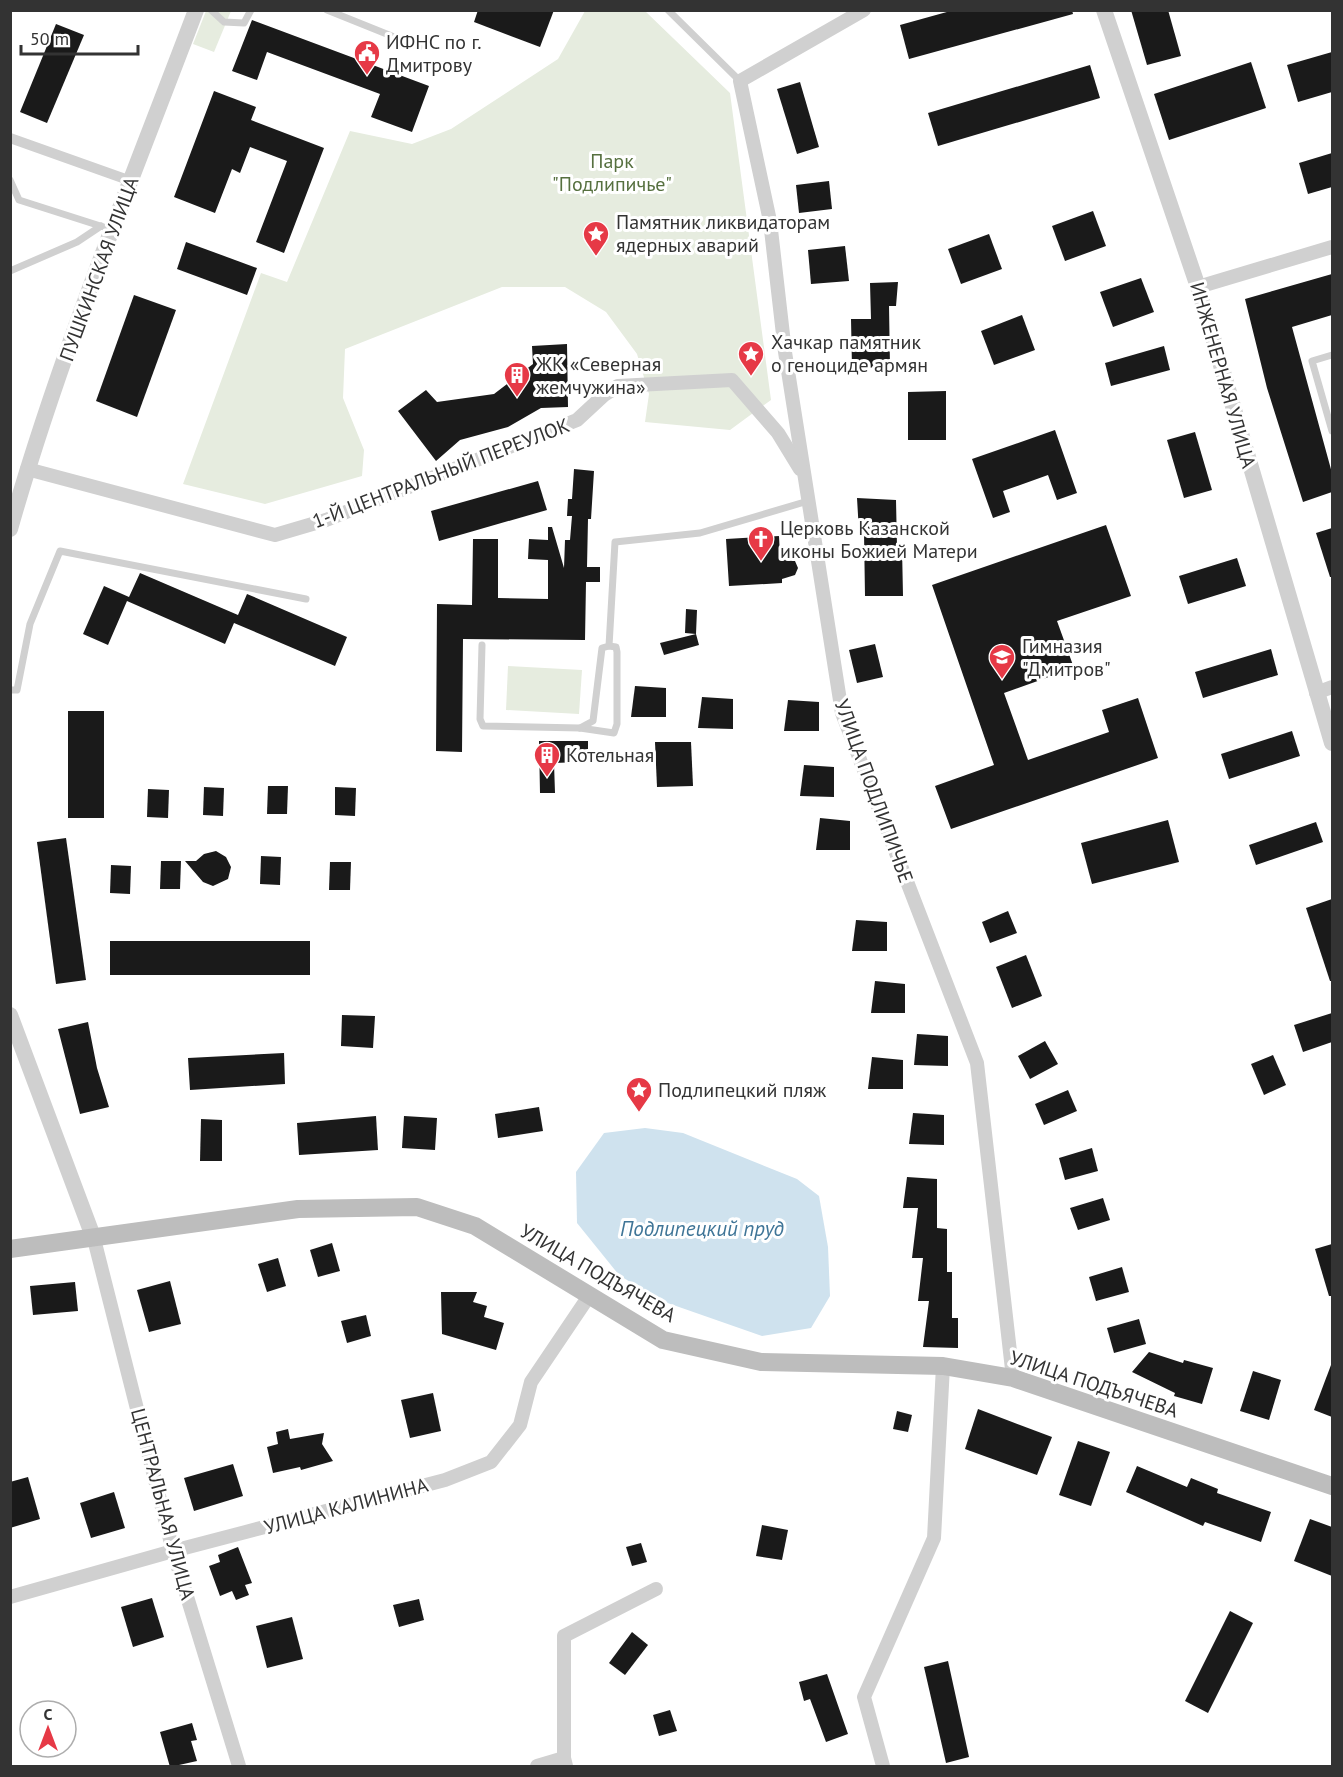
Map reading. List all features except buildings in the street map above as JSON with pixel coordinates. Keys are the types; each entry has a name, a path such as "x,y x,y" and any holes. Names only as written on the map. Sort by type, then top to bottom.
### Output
{"main road":[{"name":"УЛИЦА ПОДЪЯЧЕВА","path":"10,1249 298,1209 417,1206 476,1226 663,1340 761,1362 943,1366 1013,1378 1332,1486"}],"street":[{"name":"ПУШКИНСКАЯ УЛИЦА","path":"10,529 27,469 107,228 131,181 196,10"},
{"path":"740,81 864,10"},
{"name":"ИНЖЕНЕРНАЯ УЛИЦА","path":"1104,10 1198,287 1332,743"},
{"name":"УЛИЦА ПОДЛИПИЧЬЕ","path":"740,81 770,221 785,352 842,713 977,1063 1013,1378"},
{"path":"10,138 131,181"},
{"path":"1198,287 1332,247"},
{"name":"1-Й ЦЕНТРАЛЬНЫЙ ПЕРЕУЛОК","path":"27,469 275,535 326,520 577,420 604,395 618,386 732,380 778,433 804,476"},
{"path":"1316,693 1332,687"},
{"path":"10,1015 94,1239"},
{"name":"ЦЕНТРАЛЬНАЯ УЛИЦА","path":"94,1239 173,1551 239,1767"},
{"name":"УЛИЦА КАЛИНИНА","path":"10,1597 173,1551 445,1480 491,1462 520,1425 531,1382 589,1296"},
{"path":"883,1767 864,1696 934,1538 943,1366"},
{"path":"537,1767 565,1762 564,1636 657,1589"}],"lane":[{"path":"211,10 224,22 244,23 251,10"},
{"path":"327,10 420,47"},
{"path":"668,10 740,81"},
{"path":"10,180 19,200 107,228"},
{"path":"12,272 107,228"},
{"path":"1332,355 1312,362 1332,431"},
{"path":"609,646 616,541 700,533 808,501"},
{"path":"10,690 17,690 30,624 60,551 306,599"},
{"path":"482,645 480,712 483,726 580,728 614,733 617,724 616,647 602,648 593,721 580,728"}],"green space":[{"path":"206,11 231,11 214,52 193,44"},
{"name":"Парк \"Подлипичье\"","path":"585,11 645,11 730,93 771,400 730,430 645,422 649,394 637,354 606,312 565,287 502,287 345,349 343,398 364,450 362,476 265,504 183,484 261,273 287,282 350,131 412,144 451,129 558,59"},
{"path":"508,666 582,670 579,714 506,710"}],"water":[{"name":"Подлипецкий пруд","path":"645,1128 683,1133 797,1179 819,1196 828,1247 830,1296 811,1328 762,1336 659,1300 619,1275 577,1223 576,1172 604,1133"}],"place":[{"name":"ИФНС по г. Дмитрову","path":"367,76"},
{"name":"Памятник ликвидаторам ядерных аварий","path":"596,257"},
{"name":"Хачкар памятник о геноциде армян","path":"751,377"},
{"name":"ЖК «Северная жемчужина»","path":"517,398"},
{"name":"Церковь Казанской иконы Божией Матери","path":"761,562"},
{"name":"Гимназия \"Дмитров\"","path":"1002,680"},
{"name":"Котельная","path":"547,778"},
{"name":"Подлипецкий пляж","path":"639,1113"}]}
